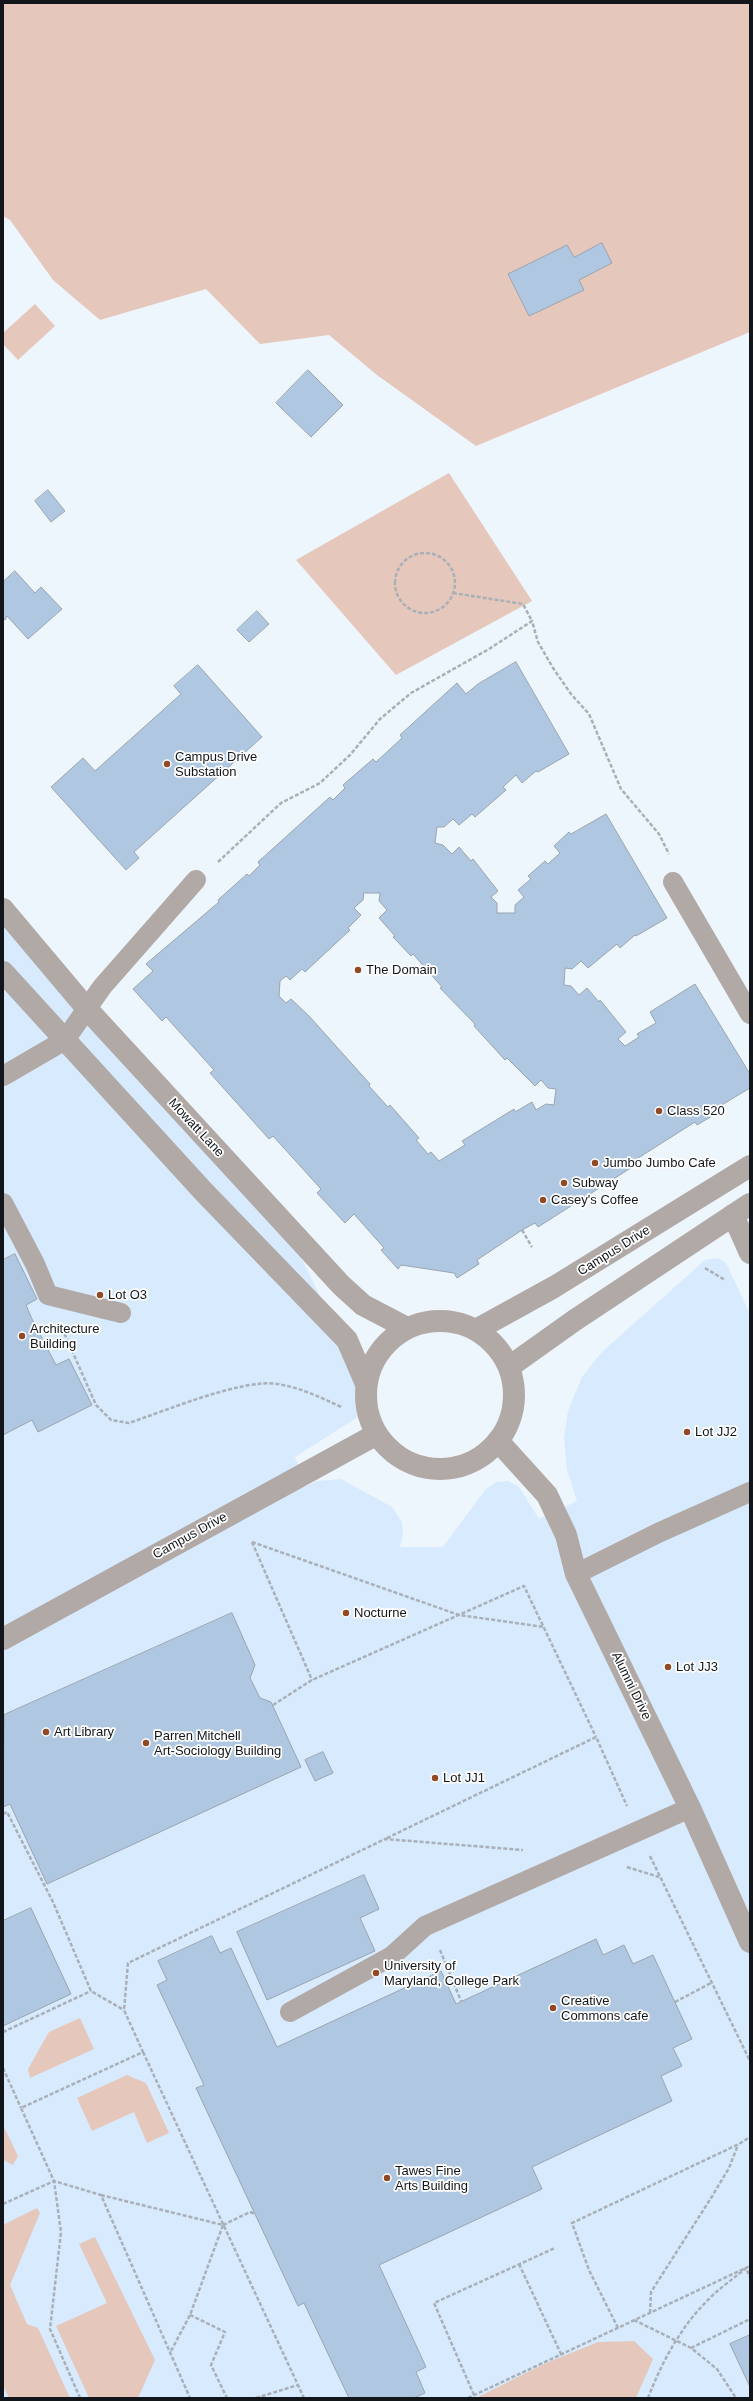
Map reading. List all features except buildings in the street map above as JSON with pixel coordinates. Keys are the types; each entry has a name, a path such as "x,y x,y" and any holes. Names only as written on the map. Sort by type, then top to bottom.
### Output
{"street":[{"name":"Mowatt Lane","path":"3,909 88,1010 342,1285 362,1305 406,1328"},
{"path":"3,972 203,1191 347,1340 366,1384"},
{"name":"Campus Drive","path":"476,1330 554,1287 750,1166"},
{"path":"509,1367 575,1320 742,1210 750,1253"},
{"path":"441,1320 476,1330 495,1346 509,1367 514,1388 512,1410 507,1427 498,1441 480,1457 458,1466 427,1468 398,1456 377,1434 365,1404 366,1384 373,1361 387,1342 406,1328 441,1320"},
{"name":"Campus Drive","path":"3,1639 377,1434"},
{"name":"Alumni Drive","path":"498,1441 547,1495 566,1535 576,1574 690,1808 750,1942"}],"lane":[{"path":"3,1076 65,1040 88,1010 102,987 196,880"},
{"path":"673,882 750,1014"},
{"path":"3,1203 35,1264 48,1294 121,1313"},
{"path":"576,1574 658,1533 750,1492"},
{"path":"290,2012 392,1956 425,1926 690,1808"}],"path":[{"path":"424,552 435,554 445,561 452,570 455,582 453,593 447,604 438,611 426,614 414,612 404,606 397,596 394,585 396,572 402,562 412,556 424,552"},
{"path":"453,593 523,604 532,621 538,642 553,668 570,694 589,714 622,789 659,834 671,857 673,882"},
{"path":"213,866 281,803 320,783 350,755 380,719 411,693 489,649 532,621"},
{"path":"522,1230 532,1247"},
{"path":"700,1266 725,1280"},
{"path":"48,1294 96,1405 111,1420 129,1423 239,1386 276,1384 306,1390 341,1407"},
{"path":"312,1680 252,1542 459,1615 544,1627"},
{"path":"273,1705 312,1680 524,1586 596,1737 660,1877 750,2061"},
{"path":"304,2398 124,2010 128,1963 596,1737"},
{"path":"3,1814 7,1812 53,1902 91,1991 124,2010"},
{"path":"385,1839 531,1851"},
{"path":"625,1866 660,1877"},
{"path":"425,1926 434,1937 461,2001"},
{"path":"675,2002 711,1983"},
{"path":"3,2032 91,1991"},
{"path":"21,2108 143,2052"},
{"path":"3,2068 54,2181 61,2232 50,2329 80,2398"},
{"path":"618,2328 589,2270 572,2223 739,2144 750,2137"},
{"path":"650,2313 651,2292 729,2168 739,2144"},
{"path":"3,2204 54,2181 101,2195 223,2225 250,2212 255,2214"},
{"path":"101,2195 190,2398"},
{"path":"170,2354 190,2315 223,2225"},
{"path":"474,2395 434,2303 555,2248"},
{"path":"519,2264 561,2354"},
{"path":"468,2398 750,2266"},
{"path":"746,2268 750,2277"},
{"path":"648,2398 677,2340 707,2301 746,2268"},
{"path":"190,2315 225,2332 211,2364 227,2398"},
{"path":"691,2348 750,2319"},
{"path":"634,2320 691,2348 717,2370 736,2398"},
{"path":"256,2398 298,2385"}],"shaded area":[{"path":"3,3 750,3 750,332 476,446 377,375 329,335 260,344 206,289 100,320 53,280 10,220 3,216"},
{"path":"35,304 55,326 18,360 3,344 3,333"},
{"path":"449,473 532,601 396,675 296,560"},
{"name":"University of Maryland, College Park","path":"3,927 300,1255 371,1402 369,1410 295,1457 306,1486 317,1481 341,1479 392,1507 402,1522 403,1535 400,1547 443,1547 485,1490 496,1482 508,1481 519,1487 539,1519 577,1501 567,1470 564,1438 568,1411 582,1377 602,1352 705,1260 718,1258 726,1263 750,1314 750,2398 3,2398"},
{"path":"80,2018 94,2049 30,2078 28,2069 49,2032"},
{"path":"127,2075 146,2083 169,2133 147,2143 134,2112 92,2131 77,2098"},
{"path":"3,2125 18,2156 13,2165 3,2160"},
{"path":"37,2208 40,2213 10,2285 27,2324 38,2328 70,2398 9,2398 3,2385 3,2225"},
{"path":"95,2237 155,2360 138,2398 89,2398 56,2326 107,2303 79,2244"},
{"path":"634,2341 653,2359 636,2398 476,2398 544,2364 598,2342"}],"place":[{"name":"Campus Drive Substation","path":"167,764"},
{"name":"The Domain","path":"358,970"},
{"name":"Class 520","path":"659,1111"},
{"name":"Jumbo Jumbo Cafe","path":"595,1163"},
{"name":"Subway","path":"564,1183"},
{"name":"Casey's Coffee","path":"543,1200"},
{"name":"Lot O3","path":"100,1295"},
{"name":"Architecture Building","path":"22,1336"},
{"name":"Lot JJ2","path":"687,1432"},
{"name":"Nocturne","path":"346,1613"},
{"name":"Lot JJ3","path":"668,1667"},
{"name":"Art Library","path":"46,1732"},
{"name":"Parren Mitchell Art-Sociology Building","path":"146,1743"},
{"name":"Lot JJ1","path":"435,1778"},
{"name":"University of Maryland, College Park","path":"376,1973"},
{"name":"Creative Commons cafe","path":"553,2008"},
{"name":"Tawes Fine Arts Building","path":"387,2178"}]}
